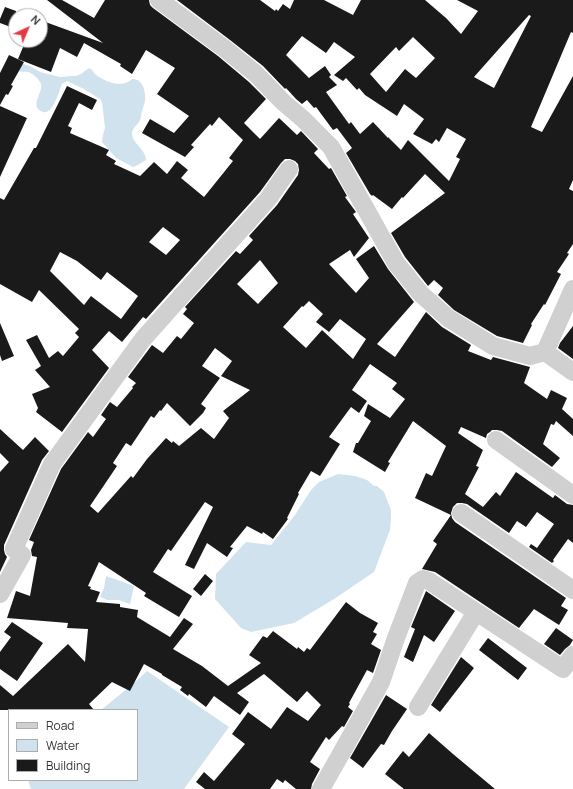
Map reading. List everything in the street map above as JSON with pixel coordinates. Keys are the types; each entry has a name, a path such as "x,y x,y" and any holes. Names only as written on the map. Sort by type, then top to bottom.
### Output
{"street":[{"path":"158,0 224,48 256,74 283,102 303,119 331,147 396,263 421,294 448,318 493,346 530,356 545,352"},
{"path":"0,594 22,555 14,549 52,464 143,339 268,198 289,169"},
{"path":"545,352 573,289"},
{"path":"545,352 573,372"},
{"path":"496,440 573,495"},
{"path":"462,513 573,590"},
{"path":"321,789 381,682 417,583 423,579 429,581 563,669 573,655"},
{"path":"418,707 476,612"}],"water":[{"path":"18,61 40,72 60,77 76,76 89,68 100,78 109,82 124,84 132,79 138,80 142,84 145,93 145,100 139,122 132,133 134,140 144,153 146,160 133,167 116,158 102,142 105,128 102,102 100,99 84,89 67,81 62,84 50,110 43,112 39,109 37,102 41,90 40,82 31,73 17,70"},
{"path":"338,474 355,476 367,480 374,486 377,486 384,492 391,510 390,530 374,572 334,599 294,623 251,632 241,628 215,599 216,574 246,542 271,545 295,515 311,490 319,482"},
{"path":"106,576 134,586 130,604 119,600 107,600 100,597 104,588"},
{"path":"147,671 229,727 184,789 31,789 28,781 138,781 138,709 102,709"}],"building":[{"path":"47,0 62,0 94,18 105,0 149,0 150,5 153,8 218,56 249,82 266,99 244,123 260,139 279,118 297,135 301,131 318,149 314,153 329,169 331,168 347,196 345,197 356,212 353,214 369,238 354,257 350,250 329,264 356,293 369,278 356,259 374,246 388,269 414,302 377,344 395,357 426,312 442,327 471,345 468,351 491,360 493,357 530,367 524,383 547,399 551,390 567,398 562,409 573,419 573,436 556,421 554,425 551,424 543,444 560,458 552,467 502,431 492,430 487,434 486,438 461,427 458,433 483,450 476,466 479,467 465,494 483,507 496,492 500,496 516,472 553,498 555,495 567,504 573,505 573,543 568,539 552,563 529,547 531,544 537,548 554,524 537,512 526,527 517,521 509,533 467,504 457,503 453,507 451,513 455,522 566,598 561,606 568,610 559,625 534,609 519,628 435,572 422,569 437,544 433,541 451,515 415,498 426,473 432,476 446,446 413,421 388,462 390,463 385,472 353,452 356,443 358,443 371,421 364,416 368,404 390,418 405,399 392,389 397,383 370,364 352,390 367,401 359,413 351,407 329,437 340,444 320,476 311,471 298,493 299,494 287,518 288,519 273,539 263,532 262,534 247,526 230,547 233,548 227,557 207,543 194,569 185,565 213,507 205,502 171,551 168,549 153,572 192,596 179,617 144,596 146,593 99,562 88,586 91,587 90,589 100,592 96,602 120,604 120,607 138,610 137,617 170,637 184,618 193,624 173,649 202,666 228,686 261,663 249,655 263,636 267,638 273,631 297,649 298,647 304,652 307,648 310,650 346,602 360,613 378,623 373,632 377,634 371,644 381,650 373,673 367,670 349,703 350,704 348,707 353,711 344,727 342,726 329,740 326,737 310,762 320,769 311,789 296,789 285,780 283,783 277,779 270,789 205,789 196,782 204,772 214,781 245,744 232,734 248,712 271,729 287,707 308,721 321,705 307,691 297,702 264,674 237,693 249,702 240,715 214,696 206,707 189,694 188,696 180,690 182,687 144,664 130,691 112,682 89,704 93,709 0,710 0,685 13,696 68,644 85,662 88,629 67,628 68,623 7,618 16,591 30,596 37,557 32,556 31,550 34,542 29,540 61,469 88,432 93,437 106,419 101,415 110,402 117,407 133,388 132,387 136,383 128,377 152,345 163,353 177,336 181,339 194,323 183,314 187,309 185,307 236,251 240,254 253,240 249,236 277,205 298,175 299,170 298,164 295,161 285,159 260,192 146,319 143,317 122,342 109,331 92,350 109,368 62,432 36,412 38,408 32,394 50,387 35,370 41,366 26,340 37,335 49,358 58,351 63,356 79,337 75,333 79,329 39,290 32,302 0,284 0,198 4,200 34,148 36,148 67,86 97,100 92,110 79,103 68,126 72,128 70,133 109,150 106,155 116,161 114,164 140,176 154,162 167,174 177,161 188,170 181,178 204,197 233,161 229,158 243,140 219,117 212,126 210,124 191,145 194,147 185,157 142,133 150,119 174,133 189,116 157,94 175,68 146,50 132,74 120,66 121,64 84,43 77,57 60,48 51,72 18,59 23,48 48,48 48,23 103,43","holes":["163,227 180,240 166,255 149,242","60,252 77,261 101,280 107,272 138,296 121,319 91,296 84,305 50,271","260,260 278,283 258,304 237,284","309,301 323,314 316,322 329,332 340,319 366,339 353,359 322,330 306,348 283,327 302,306 303,307","215,348 232,361 221,376 250,390 223,411 229,418 214,439 201,428 179,446 166,438 147,459 133,478 131,476 98,513 90,506 117,466 113,463 126,443 131,446 151,416 154,418 167,403 190,426 203,413 206,408 201,404 220,378 202,366"]},
{"path":"177,0 260,0 275,11 276,9 278,11 283,4 290,9 294,0 324,0 353,15 361,0 425,0 446,18 461,34 478,11 457,0 573,0 573,33 571,32 531,127 542,132 573,76 573,180 569,189 573,191 573,244 567,253 569,254 557,272 561,274 545,305 544,304 531,324 532,325 523,343 497,336 454,310 438,295 443,288 434,280 428,286 405,257 391,233 445,193 425,174 392,209 373,195 372,196 346,153 352,148 337,128 333,130 316,107 314,108 307,100 302,104 263,66","holes":["529,15 531,16 494,88 474,77","302,36 326,53 334,42 355,57 334,75 343,81 346,78 357,90 359,88 365,95 397,116 404,104 424,119 413,134 432,144 436,139 439,142 447,128 466,139 456,157 460,159 449,181 408,140 401,150 373,122 360,134 351,122 349,124 326,92 337,85 329,77 331,75 325,66 309,78 286,55","413,37 435,58 416,78 405,69 386,92 370,74 396,47 399,51"]},
{"path":"5,7 8,8 8,26 0,23"},
{"path":"9,55 24,62 11,85 13,86 8,95 6,94 0,105 0,73"},
{"path":"0,106 27,118 0,177"},
{"path":"0,323 14,356 2,361 0,355"},
{"path":"573,326 573,359 558,348"},
{"path":"0,429 23,450 35,437 49,451 42,460 4,545 5,554 7,557 0,572 0,472 9,462 0,453"},
{"path":"205,574 213,581 201,596 193,589"},
{"path":"426,591 455,611 434,642 424,635 413,662 404,657 415,629 411,627"},
{"path":"12,622 43,643 17,681 0,669 0,652 11,637 4,632"},
{"path":"556,628 573,640 560,655 544,644"},
{"path":"488,638 527,668 518,680 479,650"},
{"path":"461,657 474,668 440,712 431,705"},
{"path":"386,695 407,709 384,745 381,744 363,768 350,758"},
{"path":"429,733 495,789 404,789 385,774 403,751 409,757"}]}
